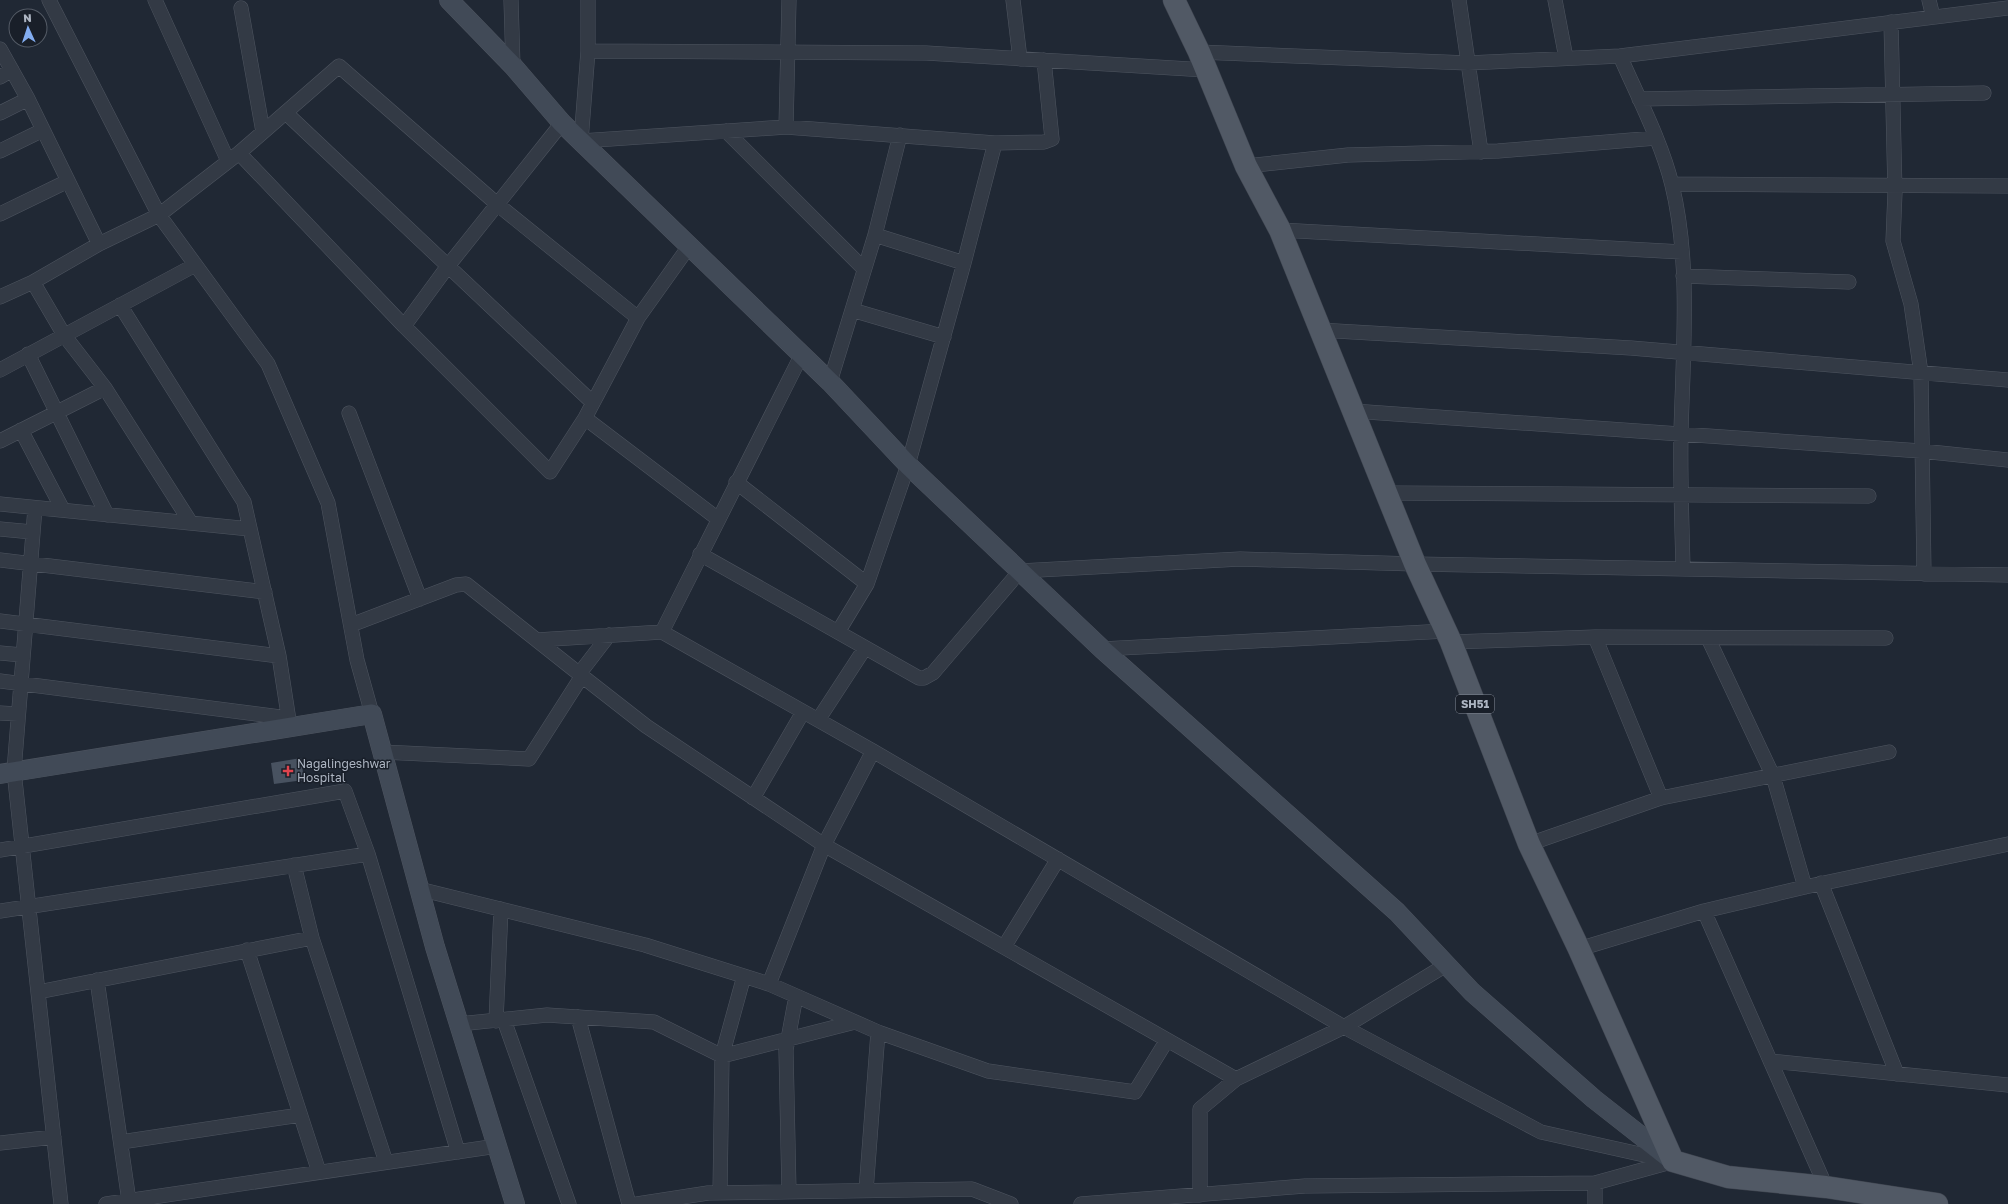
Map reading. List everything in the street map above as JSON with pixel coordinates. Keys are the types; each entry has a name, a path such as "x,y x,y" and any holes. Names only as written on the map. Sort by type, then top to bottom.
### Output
{"main road":[{"name":"SH51","path":"1174,0 1203,61 1246,166 1280,230 1319,330 1416,564 1448,637 1530,844 1579,949 1673,1161"},
{"path":"1673,1161 1728,1177 1826,1187 1937,1204"}],"street":[{"path":"49,0 159,215 268,364 328,503 352,625 357,660 419,889 515,1204"},
{"path":"155,0 234,157 550,472 585,418 638,318 690,245"},
{"path":"449,0 513,66 562,123 690,245 801,356 830,382 908,465 1102,649 1397,912 1472,992 1594,1099 1673,1161"},
{"path":"511,0 513,66"},
{"path":"581,141 588,50 588,0"},
{"path":"786,127 789,0"},
{"path":"1013,0 1020,59"},
{"path":"1459,0 1481,152"},
{"path":"1555,0 1566,58"},
{"path":"1929,0 1933,17"},
{"path":"241,8 263,132"},
{"path":"588,50 926,53 1044,60 1468,63 1620,56 2008,8"},
{"path":"1891,22 1895,185 1893,241 1911,304 1921,373 1924,574"},
{"path":"0,49 6,74 28,99 99,244"},
{"path":"1620,56 1656,138 1672,184 1682,252 1683,353 1681,434 1683,569"},
{"path":"581,141 786,127 995,143 1044,142 1052,139 1044,60"},
{"path":"0,297 33,282 99,244 159,215 234,157 339,66 497,204 638,318"},
{"path":"1639,99 1984,94"},
{"path":"0,113 28,99"},
{"path":"286,113 593,403"},
{"path":"404,326 448,266 562,123"},
{"path":"0,151 43,130"},
{"path":"726,131 864,269"},
{"path":"830,382 875,234 900,135"},
{"path":"1246,166 1348,155 1481,152 1656,138"},
{"path":"838,632 867,584 908,465 995,143"},
{"path":"0,214 68,181"},
{"path":"1672,184 2008,186"},
{"path":"1280,230 1682,252"},
{"path":"875,234 964,262"},
{"path":"0,370 195,265"},
{"path":"1683,276 1850,282"},
{"path":"33,282 64,335 104,388 191,523"},
{"path":"120,305 244,502 279,656 289,722"},
{"path":"852,310 944,336"},
{"path":"1319,330 1683,353 2008,380"},
{"path":"28,354 107,514"},
{"path":"662,632 736,482 801,356"},
{"path":"0,441 104,388"},
{"path":"1353,411 1921,451 2008,460"},
{"path":"349,413 420,599"},
{"path":"585,418 718,519"},
{"path":"21,430 63,510"},
{"path":"736,482 867,584"},
{"path":"1387,494 1869,496"},
{"path":"0,504 250,529"},
{"path":"35,508 24,624 18,714 7,772 22,847 61,1204"},
{"path":"0,529 32,532"},
{"path":"700,554 915,676 924,678 929,676 1020,571 1240,559 1416,564 2008,575"},
{"path":"0,560 264,592"},
{"path":"352,625 456,585 469,586 646,726 824,845 1236,1079"},
{"path":"0,621 279,656"},
{"path":"537,640 662,632 873,750 1344,1027 1541,1132 1673,1161"},
{"path":"382,752 529,759 581,675 609,635"},
{"path":"1102,649 1448,637 1886,638"},
{"path":"1595,637 1661,798"},
{"path":"1708,638 1773,776 1805,886"},
{"path":"818,720 865,648"},
{"path":"0,653 22,655"},
{"path":"0,681 289,722"},
{"path":"753,798 803,712"},
{"path":"0,713 18,714"},
{"path":"7,772 289,722 372,714"},
{"path":"769,984 824,845 873,750"},
{"path":"1530,844 1661,798 1889,752"},
{"path":"0,850 345,791 368,854 458,1152"},
{"path":"1579,949 1704,911 1805,886 2008,844"},
{"path":"0,911 368,854"},
{"path":"1004,947 1058,859"},
{"path":"294,865 312,938 386,1162"},
{"path":"1821,883 1897,1074"},
{"path":"419,889 645,945 744,976 769,984 878,1032 988,1071 1135,1092 1167,1040"},
{"path":"500,909 500,1020 569,1204"},
{"path":"1704,911 1826,1187"},
{"path":"38,992 312,938"},
{"path":"247,950 319,1172"},
{"path":"1200,1195 1200,1109 1236,1079 1344,1027 1446,965"},
{"path":"720,1193 722,1056 744,976"},
{"path":"97,980 129,1201"},
{"path":"789,1192 786,1060 788,1039 796,996"},
{"path":"459,1024 547,1015 654,1022 722,1056 855,1022"},
{"path":"578,1017 629,1204"},
{"path":"866,1191 878,1032"},
{"path":"1770,1060 2008,1085"},
{"path":"121,1142 300,1115"},
{"path":"0,1143 54,1137"},
{"path":"106,1204 497,1146"},
{"path":"1081,1204 1200,1195 1247,1198 1305,1186 1595,1183 1673,1161"},
{"path":"1595,1183 1595,1204"},
{"path":"636,1204 680,1201 720,1193 771,1198 789,1192 972,1189 1011,1204"}],"building":[{"path":"301,758 304,780 274,784 271,763"}],"place":[{"name":"Nagalingeshwar Hospital","path":"288,771"}]}
